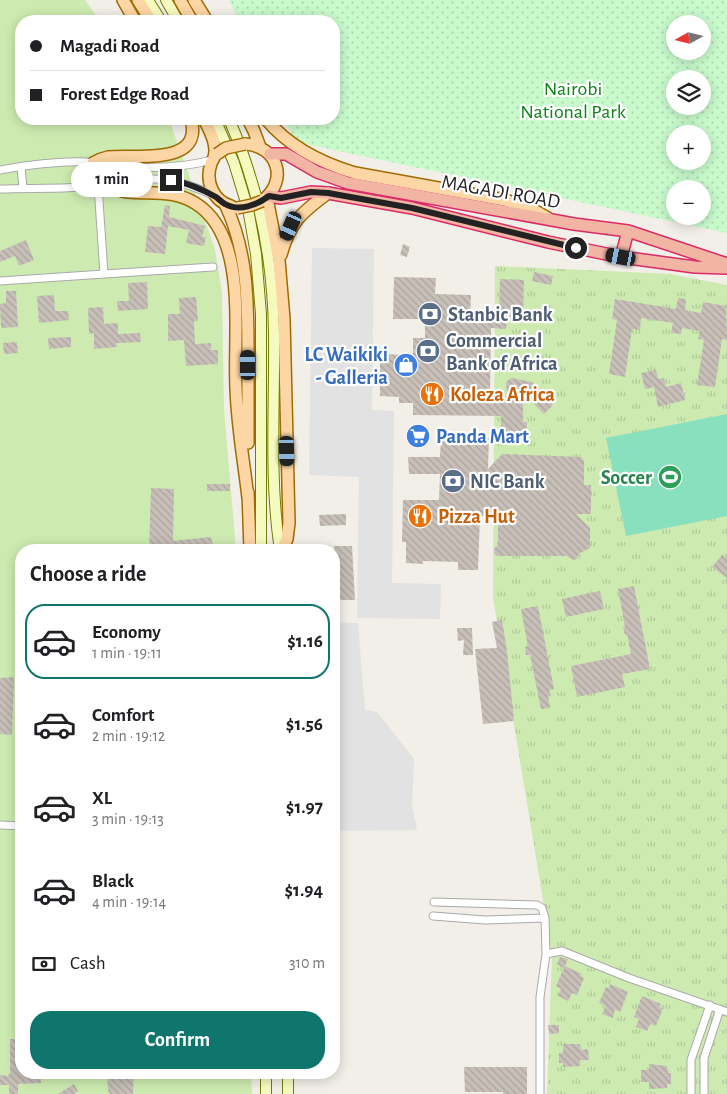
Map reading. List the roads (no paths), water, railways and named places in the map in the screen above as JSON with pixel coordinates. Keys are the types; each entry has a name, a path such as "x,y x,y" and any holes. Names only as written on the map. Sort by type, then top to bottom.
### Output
{"highway":[{"name":"MAGADI ROAD","path":"265,150 286,154 317,172 348,183 574,224 628,231 727,266"},
{"name":"MAGADI ROAD","path":"266,198 281,198 311,192 328,193 412,208 548,242 621,257 695,267 727,266"},
{"path":"621,257 628,231"}],"main road":[{"path":"123,0 132,15"},
{"path":"138,0 147,15"},
{"path":"148,0 157,15"},
{"path":"166,0 175,15"},
{"path":"180,0 189,15"},
{"path":"194,0 203,15"},
{"path":"94,162 107,157 170,155 187,144 192,134 191,125"},
{"path":"207,125 213,138 215,157"},
{"path":"218,125 234,163 250,221 256,254 261,314 260,544"},
{"path":"231,125 250,174 262,219 268,258 274,332 274,490 280,544"},
{"path":"221,201 237,208 252,205 266,198 277,181 276,165 251,125"},
{"path":"272,125 301,150 336,167 355,173 505,200 532,209 548,218"},
{"path":"250,544 248,346 244,260 238,237 209,180 210,165 215,157 226,148 244,144 265,150"},
{"path":"103,186 127,192 172,193 191,200 204,210 224,238 230,252 232,268 235,306 236,389 248,498"},
{"path":"279,260 291,226 299,216 328,193"},
{"path":"266,198 279,260 284,319 288,474 288,523 287,539 284,544"},
{"path":"266,1079 266,1094"},
{"path":"288,1079 288,1094"}],"street":[{"path":"0,170 53,163 94,162 115,166 151,167 193,165 215,157"},
{"path":"21,167 23,188"},
{"path":"0,189 103,186 131,180 171,180 191,185 221,201"},
{"path":"103,186 104,274"},
{"path":"0,281 213,267"},
{"path":"0,825 15,826"},
{"path":"434,902 537,904 542,908 545,918 546,954 540,997 540,1094"},
{"path":"434,916 485,920 545,918"},
{"path":"546,954 562,951 629,978 724,1011 704,1058 704,1094"},
{"path":"691,1094 691,1060 710,1006"}],"place":[{"name":"Stanbic Bank","path":"430,314"},
{"name":"Commercial Bank of Africa","path":"428,351"},
{"name":"LC Waikiki - Galleria","path":"406,365"},
{"name":"Koleza Africa","path":"432,394"},
{"name":"Panda Mart","path":"418,436"},
{"name":"Soccer","path":"670,477"},
{"name":"NIC Bank","path":"453,481"},
{"name":"Pizza Hut","path":"420,516"}],"park label":[{"name":"Nairobi National Park","path":"573,100"}]}
